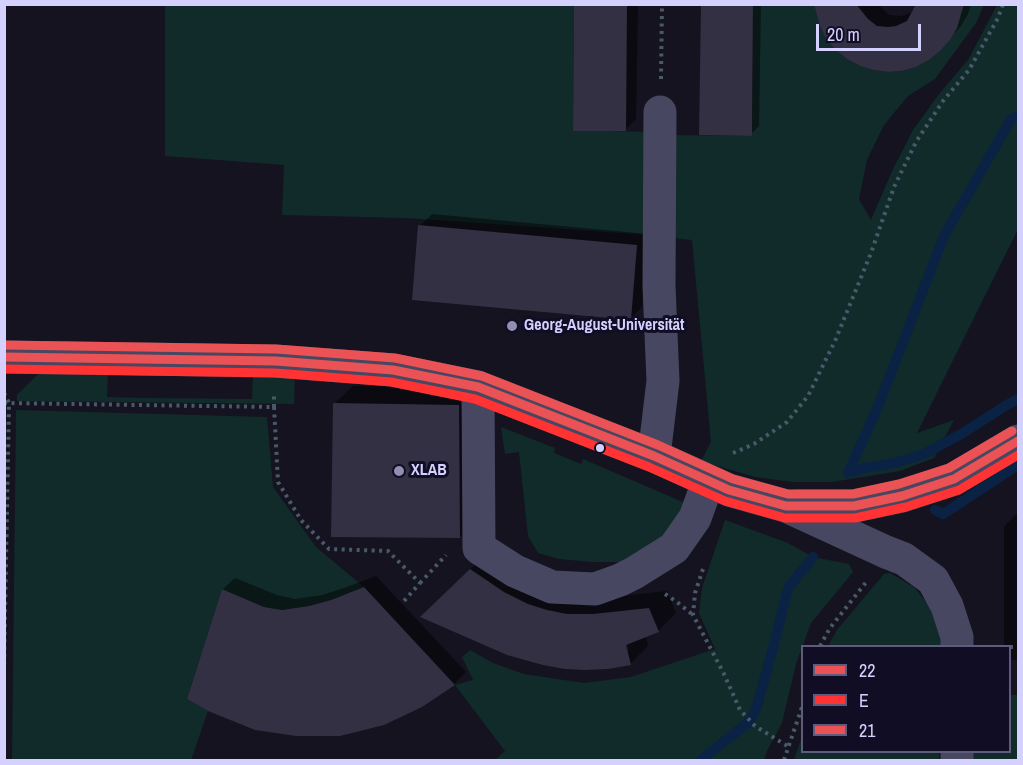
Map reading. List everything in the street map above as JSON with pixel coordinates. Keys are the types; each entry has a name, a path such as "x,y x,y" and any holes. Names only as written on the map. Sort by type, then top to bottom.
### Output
{"street":[{"path":"654,456 663,381 659,286 660,112"},
{"path":"4,357 276,360 393,370 478,387 654,456 729,490 786,506 904,559 933,580 948,606 957,645"},
{"path":"478,387 478,548 515,571 552,587 595,589 634,573 674,548 696,519 698,477"},
{"path":"786,506 855,506 902,496 954,479 1018,441"}],"path":[{"path":"660,112 662,4"},
{"path":"698,477 787,422 808,396 839,330 871,254 894,187 916,142 943,101 969,70 998,18 1003,4"},
{"path":"276,360 274,407 278,482 301,520 329,549 388,551 420,583 405,601"},
{"path":"4,393 7,403 4,672"},
{"path":"7,403 274,407"},
{"path":"821,645 830,628 857,595 886,552"},
{"path":"706,562 696,593 693,615 740,710 754,726 789,747"},
{"path":"784,760 801,710"}],"green space":[{"path":"165,5 574,5 573,130 650,132 648,235 406,218 282,215 284,165 165,156"},
{"path":"753,5 816,5 820,26 826,39 836,50 860,66 888,72 916,67 929,60 950,40 962,5 984,5 976,23 935,79 908,96 884,125 867,160 859,199 871,220 913,130 968,60 997,5 1018,5 1018,229 917,433 954,420 934,458 900,471 832,482 793,482 755,477 701,461 711,442 692,240 673,238 673,135 752,136"},
{"path":"40,372 108,373 107,397 146,398 252,399 253,375 295,376 294,404 17,401 17,395"},
{"path":"16,410 267,417 273,487 316,547 364,587 331,600 282,610 264,607 222,589 187,699 208,711 191,760 12,760"},
{"path":"501,427 555,448 554,453 581,464 583,459 692,506 689,520 623,562 559,559 538,553 528,536 519,452 505,454"},
{"path":"725,520 788,543 813,557 849,564 853,572 811,623 801,645 782,723 764,760 495,760 505,751 455,685 473,680 462,657 470,650 493,663 524,674 584,683 631,677 715,649 699,613 702,588"},
{"path":"890,573 914,587 939,623 942,645 829,645 837,630 884,574"},
{"path":"1011,695 1018,695 1018,760 973,760 973,753 1011,753"},
{"path":"801,740 801,753 939,753 939,760 794,760"}],"building":[{"path":"574,4 627,4 626,131 573,131"},
{"path":"701,4 753,4 752,136 699,135"},
{"path":"814,4 856,4 877,26 888,27 907,21 916,4 964,4 957,28 940,51 916,67 888,72 860,66 836,50 826,39"},
{"path":"418,225 637,245 631,320 412,300"},
{"name":"XLAB","path":"333,403 459,405 460,538 331,537"},
{"path":"470,569 504,592 528,604 547,610 567,614 593,614 649,608 659,632 626,645 631,665 608,669 565,669 507,655 420,617"},
{"path":"364,587 455,685 422,707 384,725 340,736 296,736 255,730 208,711 187,699 222,589 264,607 282,610 331,600"}],"waterway":[{"path":"848,473 877,409 944,236 1011,119 1018,116"},
{"path":"848,473 924,454 1018,399"},
{"path":"935,510 943,514 1018,465"},
{"path":"701,760 750,721 756,709 788,588 813,557"}],"transit line":[{"name":"21","path":"4,345 276,349 395,358 482,376 658,445 733,479 788,494 853,494 899,484 949,468 1012,431"},
{"name":"22","path":"4,357 276,361 393,370 478,387 654,456 729,490 786,506 854,506 902,496 954,479 1018,441"},
{"name":"E","path":"4,369 275,373 391,382 475,399 649,467 725,501 785,518 855,518 906,507 959,490 1018,455"}],"place":[{"name":"Georg-August-Universität","path":"512,326"},
{"name":"XLAB","path":"399,471"}]}
